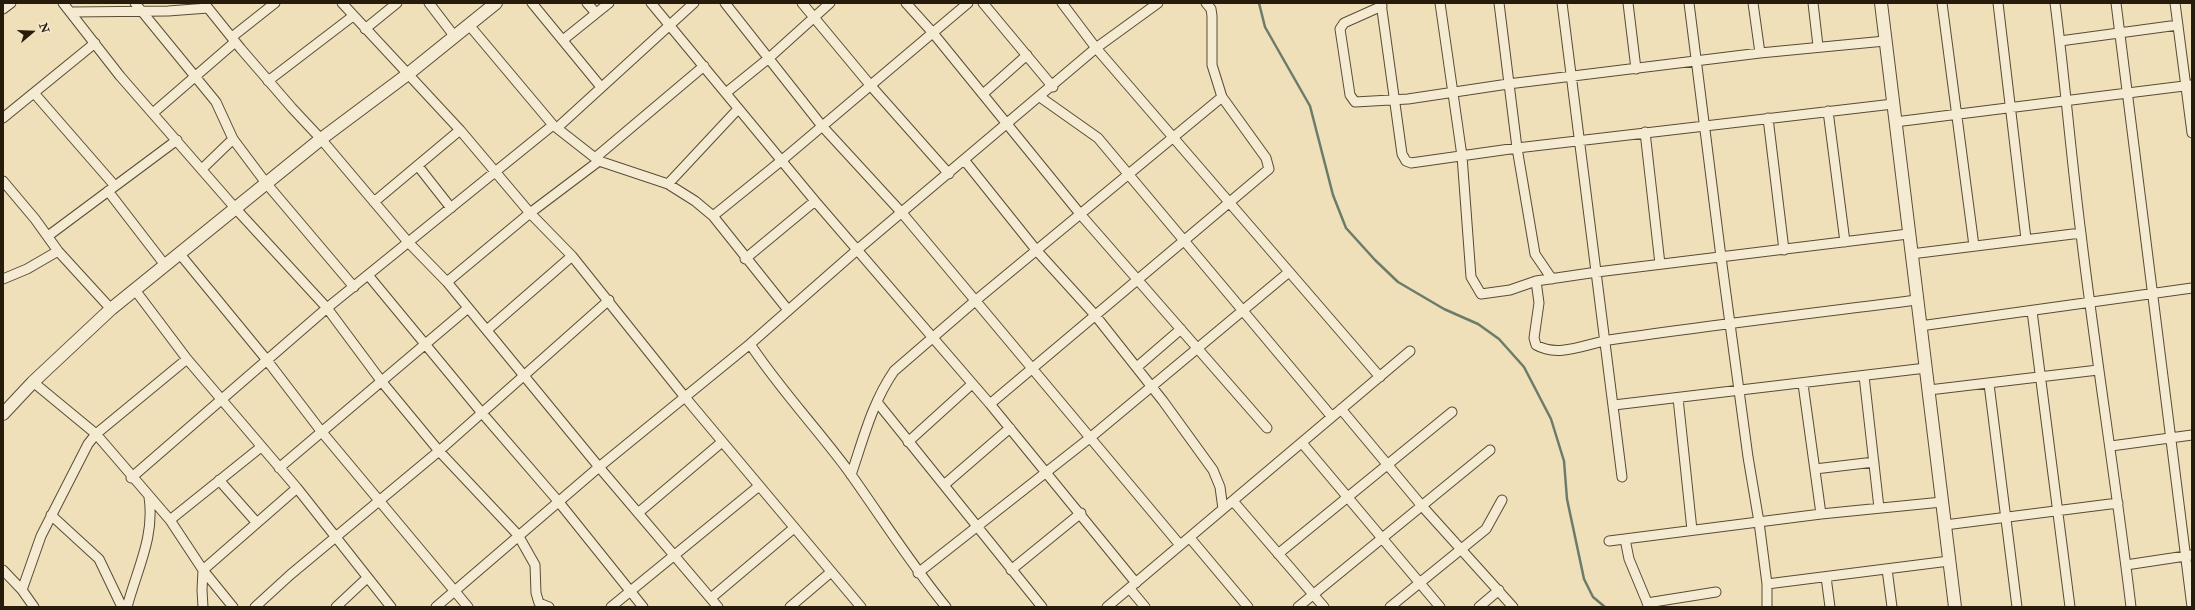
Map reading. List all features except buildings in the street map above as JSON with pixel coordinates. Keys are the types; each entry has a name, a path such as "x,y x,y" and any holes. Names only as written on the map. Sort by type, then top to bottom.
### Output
{"street":[{"path":"3,9 11,3"},
{"path":"63,3 120,76 236,209 327,308 382,382 439,452 518,535 535,565 536,593 539,603 549,607"},
{"path":"135,3 216,102 233,139 266,183 354,287"},
{"path":"153,113 274,3"},
{"path":"342,3 364,29 460,130 530,213 572,256 609,300 684,396 861,607"},
{"path":"364,29 397,3"},
{"path":"428,3 455,38"},
{"path":"3,414 33,382 111,309 321,139 455,38 496,3"},
{"path":"532,3 601,87"},
{"path":"587,3 596,13"},
{"path":"563,40 609,3"},
{"path":"651,3 669,26 727,92 738,108 815,201 990,404 1081,513 1133,586 1145,607"},
{"path":"131,478 266,359 327,308 555,126 601,87 694,3"},
{"path":"725,3 822,126 902,213 1091,437 1180,546"},
{"path":"802,3 870,86 949,174"},
{"path":"727,92 769,58 830,3"},
{"path":"906,3 933,33 1081,215 1268,428"},
{"path":"713,216 782,161 968,3"},
{"path":"982,3 1027,55 1052,87"},
{"path":"1062,3 1096,48 1380,377"},
{"path":"990,404 1033,369 1137,278 1269,169 1269,164 1222,97 1212,65 1212,16 1211,9 1206,3"},
{"path":"1440,3 1462,156 1471,277 1476,288 1481,294 1510,290 1536,281 1597,272 1908,234"},
{"path":"1499,3 1516,148 1535,254 1552,279"},
{"path":"1562,3 1622,477"},
{"path":"1628,3 1636,69"},
{"path":"1690,3 1721,257 1759,522 1767,607"},
{"path":"1754,3 1760,53"},
{"path":"1813,3 1818,46"},
{"path":"1882,3 1885,41 1908,234 1929,390 1955,607"},
{"path":"1942,3 1955,114 1974,246"},
{"path":"1998,3 2026,240"},
{"path":"2055,3 2098,370 2111,446 2130,607"},
{"path":"2116,3 2171,437 2189,556 2192,607"},
{"path":"2175,3 2189,85 2192,133"},
{"path":"436,607 558,501 684,396 750,344 858,250 965,161 1096,48 1154,4"},
{"path":"71,12 142,11 206,5 268,81 321,139 408,242 447,282 599,467 718,607"},
{"path":"1885,41 1818,46 1760,53 1508,84 1408,99 1395,99 1355,102 1352,100 1340,29 1344,23 1381,5 1395,99 1402,154 1406,161 1411,163 1579,140 1893,104"},
{"path":"268,81 353,16"},
{"path":"470,25 555,126 597,160 668,184 695,200 713,216 745,259 788,310"},
{"path":"2060,41 2178,25"},
{"path":"3,118 95,43"},
{"path":"983,94 1027,55"},
{"path":"447,282 597,160 704,66"},
{"path":"1895,122 2128,94 2189,85"},
{"path":"34,93 112,188 165,265"},
{"path":"1040,97 1098,138 1332,417"},
{"path":"851,475 877,402 894,372 975,301 1222,97"},
{"path":"668,184 738,108"},
{"path":"1828,111 1845,242"},
{"path":"1768,118 1784,250"},
{"path":"374,202 460,130"},
{"path":"1645,132 1660,264"},
{"path":"202,169 233,139"},
{"path":"48,236 177,140"},
{"path":"965,161 1037,251 1095,315 1152,386 1213,470 1220,487 1223,509"},
{"path":"418,166 451,208"},
{"path":"3,181 58,250 111,309"},
{"path":"745,259 815,201"},
{"path":"1911,254 2081,233"},
{"path":"3,279 27,269 58,250"},
{"path":"179,253 266,359 321,431 380,499 468,607"},
{"path":"487,330 572,256"},
{"path":"918,573 1047,473 1289,272"},
{"path":"368,275 482,413 558,501 643,607"},
{"path":"1536,281 1539,303 1534,338 1536,345 1549,350 1730,324 1917,300"},
{"path":"1920,326 2192,288"},
{"path":"135,290 187,359 297,488 391,607"},
{"path":"255,607 380,499 439,452 609,300"},
{"path":"280,468 321,431 382,382 425,343 468,308"},
{"path":"2032,311 2070,607"},
{"path":"1137,368 1181,329"},
{"path":"750,344 772,377 851,475 918,573 946,607"},
{"path":"1107,607 1410,351"},
{"path":"22,590 41,536 88,444 96,434 187,359"},
{"path":"1614,405 1803,384 1926,368"},
{"path":"1929,390 2098,370"},
{"path":"1864,376 1879,508"},
{"path":"33,382 96,434 131,478 170,520 203,570 233,607"},
{"path":"908,442 972,384"},
{"path":"1803,384 1821,514"},
{"path":"1989,384 2017,607"},
{"path":"1678,398 1692,530"},
{"path":"877,402 1042,607"},
{"path":"1341,409 1422,506 1514,607"},
{"path":"1278,554 1452,412"},
{"path":"944,485 1010,428"},
{"path":"2111,446 2192,434"},
{"path":"638,513 722,442"},
{"path":"1302,443 1384,538 1440,607"},
{"path":"170,520 261,447"},
{"path":"1298,607 1490,450"},
{"path":"1814,469 1874,462"},
{"path":"219,480 257,523"},
{"path":"611,607 759,486"},
{"path":"203,607 203,570 297,488"},
{"path":"127,607 148,540 152,515 149,497"},
{"path":"1390,607 1486,529 1502,500"},
{"path":"1233,501 1324,607"},
{"path":"1609,541 1821,514 1942,502"},
{"path":"1945,525 2118,503"},
{"path":"1011,570 1081,513"},
{"path":"51,515 99,559 122,607"},
{"path":"711,598 794,528"},
{"path":"1190,538 1248,607"},
{"path":"1626,539 1630,559 1648,605 1716,592"},
{"path":"2126,565 2189,556"},
{"path":"1766,584 1949,561"},
{"path":"1887,569 1892,607"},
{"path":"3,570 22,590 34,607"},
{"path":"790,607 831,572"},
{"path":"1826,577 1830,607"},
{"path":"336,607 367,578"},
{"path":"1479,607 1499,590"}],"waterway":[{"path":"1259,3 1265,27 1310,106 1333,195 1346,228 1375,260 1398,282 1444,309 1478,324 1499,339 1524,367 1551,419 1564,461 1567,499 1584,579 1593,597 1605,607"}]}
